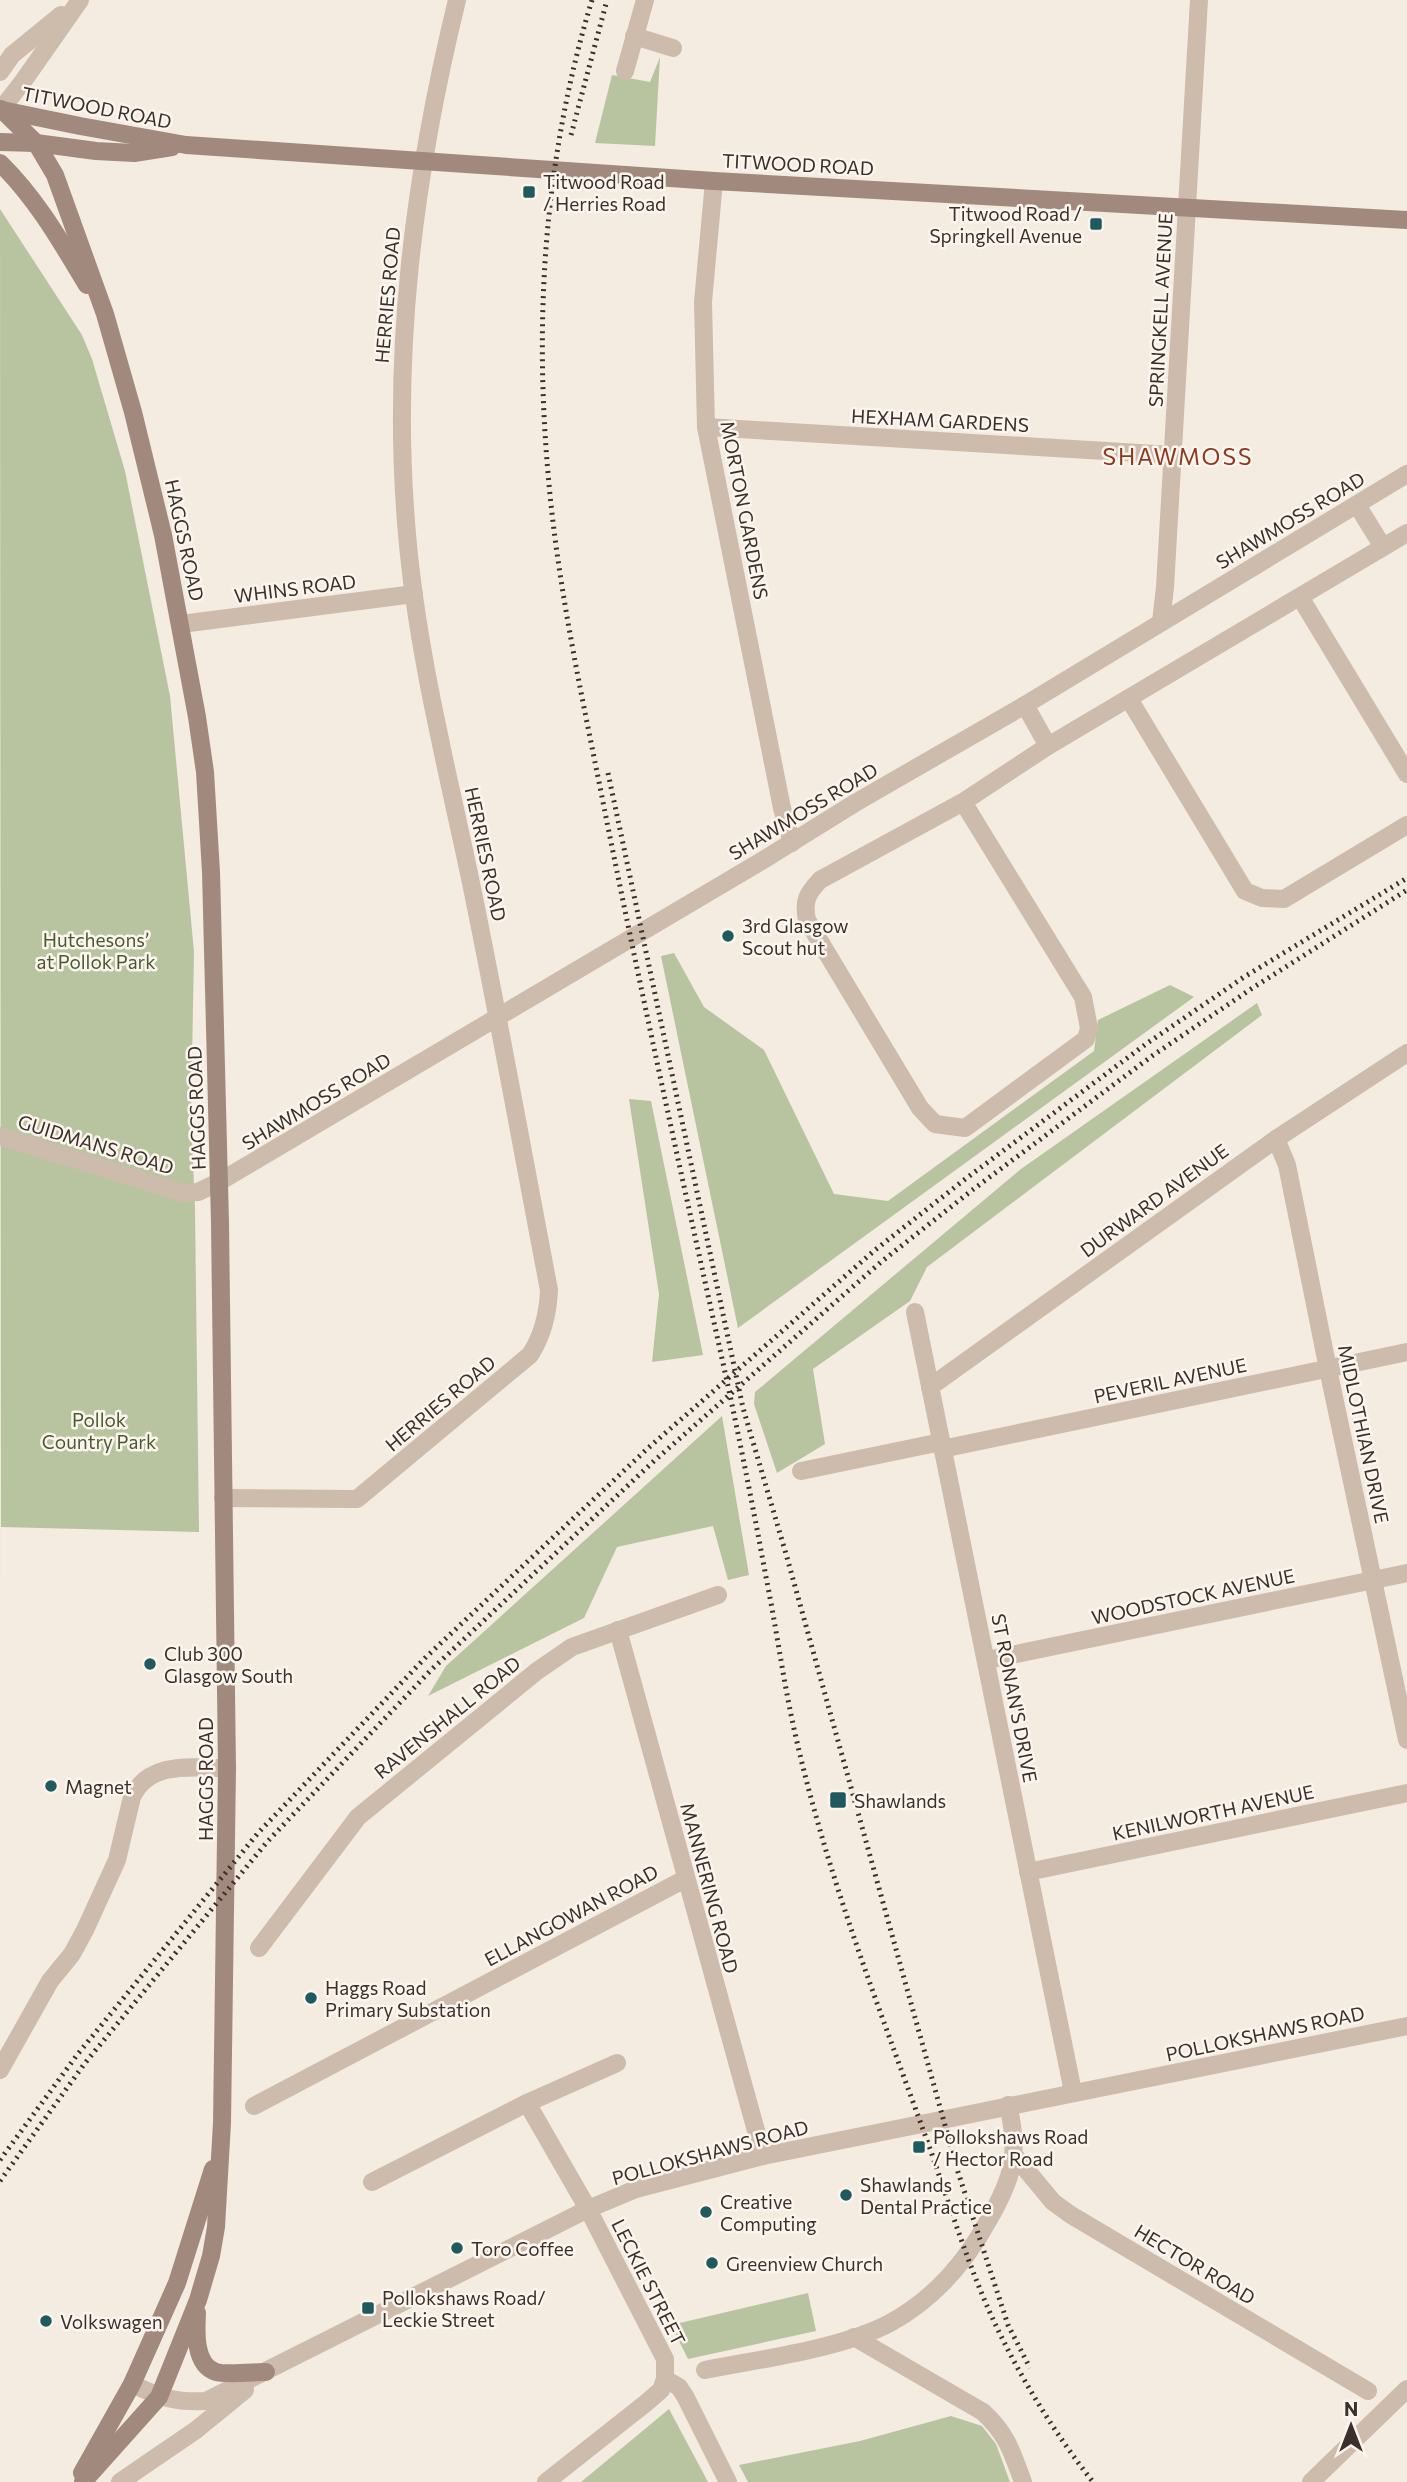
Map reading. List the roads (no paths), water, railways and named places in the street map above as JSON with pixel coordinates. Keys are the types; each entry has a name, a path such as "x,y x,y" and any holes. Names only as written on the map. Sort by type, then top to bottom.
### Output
{"main road":[{"name":"HAGGS ROAD","path":"0,110 36,143 55,175 106,314 146,463 181,624 197,717 209,828 219,1182 227,1768 225,1966 216,2227 198,2300 159,2398 83,2482"},
{"name":"TITWOOD ROAD","path":"0,110 186,145 714,181 1407,220"},
{"name":"TITWOOD ROAD","path":"0,142 134,153 186,145"},
{"path":"0,163 47,219 106,314"},
{"name":"HAGGS ROAD","path":"132,2384 177,2283 220,2146"},
{"path":"198,2300 196,2332 204,2363 216,2372 266,2372"},
{"path":"77,2482 132,2384"}],"street":[{"path":"0,72 12,55 79,0"},
{"path":"0,110 79,0"},
{"name":"HERRIES ROAD","path":"223,1498 357,1499 530,1356 543,1330 549,1306 549,1290 499,1016 427,673 414,594 404,486 402,360 407,284 422,161 457,0"},
{"path":"625,72 645,0"},
{"name":"SPRINGKELL AVENUE","path":"1161,622 1199,0"},
{"path":"634,36 673,48"},
{"name":"MORTON GARDENS","path":"714,181 703,302 706,427 782,808 792,843"},
{"name":"HEXHAM GARDENS","path":"706,427 1172,455"},
{"name":"SHAWMOSS ROAD","path":"219,1182 792,843 855,803 1025,705 1407,474"},
{"path":"1357,505 1383,547"},
{"path":"962,802 1083,997 1089,1028 1086,1039 965,1128 935,1124 920,1108 807,920 807,894 820,880 962,802 1048,746 1407,533"},
{"name":"WHINS ROAD","path":"181,624 414,594"},
{"path":"1300,597 1407,774"},
{"path":"1129,699 1245,891 1251,895 1284,899 1407,825"},
{"path":"1025,705 1048,746"},
{"name":"DURWARD AVENUE","path":"930,1387 1276,1139 1407,1053"},
{"name":"GUIDMANS ROAD","path":"0,1136 183,1193 198,1192 219,1182"},
{"name":"MIDLOTHIAN DRIVE","path":"1276,1139 1287,1165 1407,1740"},
{"name":"ST RONAN'S DRIVE","path":"915,1312 1073,2092"},
{"name":"PEVERIL AVENUE","path":"801,1471 941,1446 1407,1352"},
{"name":"WOODSTOCK AVENUE","path":"987,1660 1407,1573"},
{"name":"RAVENSHALL ROAD","path":"259,1948 358,1817 537,1671 572,1647 718,1595"},
{"name":"MANNERING ROAD","path":"618,1630 763,2156"},
{"path":"0,2070 50,1981 72,1954 85,1930 117,1860 136,1787 147,1776 166,1769 227,1768"},
{"name":"KENILWORTH AVENUE","path":"1028,1872 1407,1793"},
{"name":"ELLANGOWAN ROAD","path":"254,2106 685,1879"},
{"name":"POLLOKSHAWS ROAD","path":"132,2384 159,2398 206,2401 588,2208 636,2189 763,2156 1407,2026"},
{"path":"372,2182 527,2103 617,2063"},
{"name":"LECKIE STREET","path":"527,2103 588,2208 665,2360 665,2379"},
{"path":"705,2370 854,2337 888,2323 918,2305 964,2259 1003,2194 1014,2155 1015,2132 1008,2105"},
{"name":"HECTOR ROAD","path":"1014,2155 1053,2202 1071,2215 1368,2391"},
{"path":"854,2337 983,2412 997,2425 1008,2441 1023,2482"},
{"path":"120,2482 196,2430 266,2372"},
{"path":"546,2482 646,2403 660,2390 665,2379 679,2387 685,2396 728,2482"},
{"path":"1311,2482 1407,2389"},
{"path":"1389,2406 1407,2414"}],"railway":[{"path":"592,0 563,117 547,235 543,294 542,354 548,473 557,554 577,673 736,1426 792,1721 823,1842 872,1989 980,2290 1033,2396 1093,2482"},
{"path":"571,135 607,0"},
{"path":"608,773 743,1408 958,2172 1008,2325 1030,2368"},
{"path":"0,2160 77,2055 258,1833 425,1658 647,1449 875,1250 964,1180 1146,1044 1244,977 1407,878"},
{"path":"0,2181 85,2063 267,1842 431,1670 654,1461 881,1262 971,1191 1152,1056 1251,989 1407,890"}],"place":[{"name":"Titwood Road / Herries Road","path":"529,192"},
{"name":"Titwood Road / Springkell Avenue","path":"1096,224"},
{"name":"3rd Glasgow Scout hut","path":"728,936"},
{"name":"Club 300 Glasgow South","path":"150,1664"},
{"name":"Magnet","path":"51,1786"},
{"name":"Shawlands","path":"838,1800"},
{"name":"Haggs Road Primary Substation","path":"311,1998"},
{"name":"Pollokshaws Road / Hector Road","path":"919,2147"},
{"name":"Shawlands Dental Practice","path":"846,2195"},
{"name":"Creative Computing","path":"706,2212"},
{"name":"Toro Coffee","path":"457,2248"},
{"name":"Greenview Church","path":"712,2263"},
{"name":"Pollokshaws Road/ Leckie Street","path":"368,2308"},
{"name":"Volkswagen","path":"46,2321"}],"district":[{"name":"SHAWMOSS","path":"1178,456"}],"park label":[{"name":"Hutchesons’ at Pollok Park","path":"96,950"},
{"name":"Pollok Country Park","path":"99,1430"}]}
